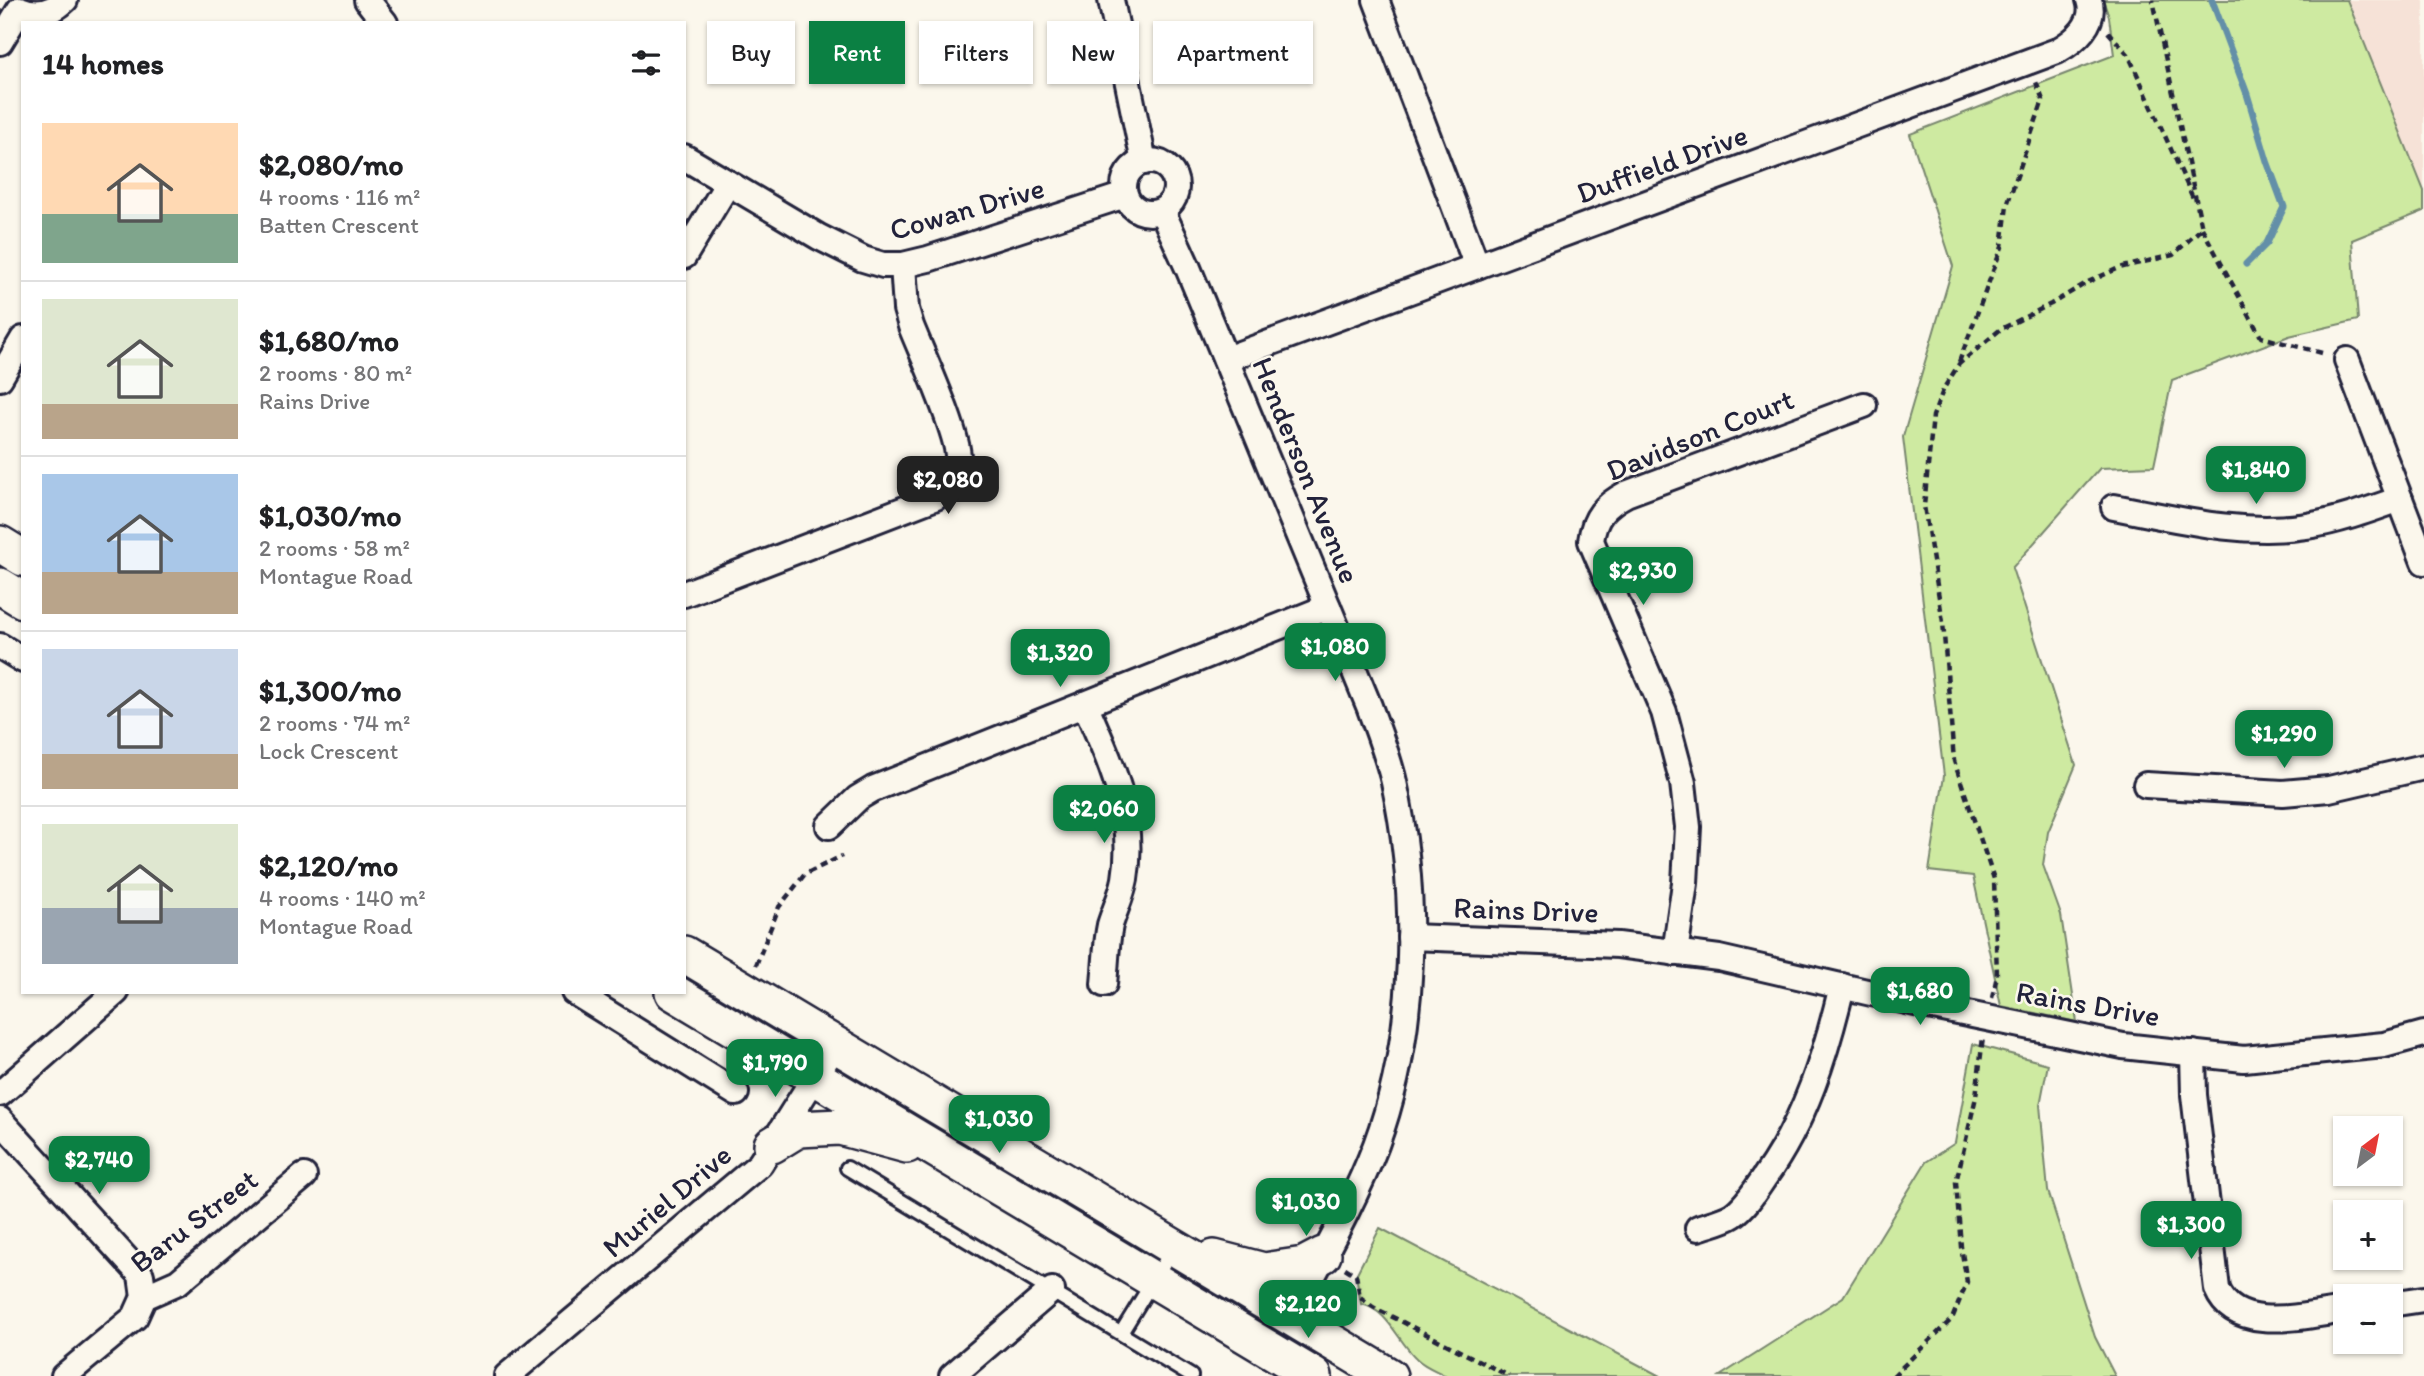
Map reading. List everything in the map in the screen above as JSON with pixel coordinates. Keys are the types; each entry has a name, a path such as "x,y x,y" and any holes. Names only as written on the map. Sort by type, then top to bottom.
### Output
{"main road":[{"path":"0,544 21,557"},
{"path":"0,586 21,599"},
{"path":"686,955 1389,1376"},
{"path":"676,994 1314,1376"},
{"path":"772,1145 798,1129 840,1127 947,1156"},
{"path":"1174,1247 1264,1271 1304,1265 1323,1255"},
{"path":"1273,1352 1291,1317"}],"street":[{"path":"0,43 14,4 29,13 42,13 54,9 65,0"},
{"path":"367,0 383,21"},
{"path":"1111,0 1144,162"},
{"path":"1376,0 1477,266"},
{"name":"Duffield Drive","path":"1226,359 2057,51 2073,42 2090,7"},
{"name":"Cowan Drive","path":"686,159 819,237 863,259 883,265 903,265 1125,195"},
{"path":"1144,162 1164,165 1176,181 1173,201 1162,211 1146,213 1136,209 1125,195 1128,173 1144,162"},
{"path":"686,253 728,183"},
{"name":"Henderson Avenue","path":"1162,211 1369,706 1393,780 1407,866 1410,937 1400,1054 1390,1100 1362,1179 1291,1317"},
{"path":"686,593 936,496 947,487 955,473 958,446 911,326 906,309 903,265"},
{"path":"0,378 21,342"},
{"path":"2347,360 2424,562"},
{"name":"Davidson Court","path":"1675,953 1685,883 1688,827 1683,783 1664,712 1591,541 1593,527 1600,513 1611,502 1626,494 1864,405"},
{"path":"2114,507 2222,526 2258,529 2303,526 2337,520 2400,499"},
{"path":"829,826 858,798 873,789 1328,607"},
{"path":"0,646 21,659"},
{"path":"1084,704 1111,763 1126,815 1125,877 1110,926 1104,984"},
{"path":"2146,785 2283,793 2329,789 2424,768"},
{"name":"Rains Drive","path":"1410,937 1618,945 1719,958 2123,1046 2244,1059 2384,1045 2424,1034"},
{"path":"1698,1227 1732,1216 1777,1160 1794,1131 1817,1075 1842,986"},
{"path":"0,1094 114,994"},
{"path":"577,994 736,1093"},
{"name":"Muriel Drive","path":"507,1376 760,1164 835,1045"},
{"path":"2193,1053 2194,1095 2217,1289 2221,1299 2242,1314 2259,1319 2333,1311"},
{"path":"0,1120 141,1275 144,1297"},
{"name":"Baru Street","path":"64,1376 135,1317 144,1297 178,1282 304,1176"},
{"path":"952,1376 1052,1290"},
{"path":"2403,1302 2424,1299"}],"lane":[{"path":"847,1168 1191,1376"},
{"path":"1121,1333 1174,1247"}],"path":[{"path":"2153,0 2202,228 2261,337 2347,360"},
{"path":"2090,7 2128,54 2197,206"},
{"path":"1893,1376 1952,1319 1967,1282 1961,1247 1956,1182 1976,1097 1981,1047 1997,976 1994,879 1954,761 1943,622 1924,506 1933,416 1944,388 1959,364 2002,247 2007,205 2043,100 2028,62"},
{"path":"1959,364 2001,329 2119,268 2173,255 2202,228"},
{"path":"754,972 779,907 805,874 842,856"},
{"path":"1323,1255 1356,1275 1360,1297 1373,1307 1509,1376"}],"shaded area":[{"path":"2347,0 2424,0 2424,191"}],"green space":[{"path":"2103,0 2347,0 2424,191 2424,211 2352,240 2358,320 2289,336 2172,380 2154,466 2100,468 2012,568 2076,765 2048,832 2043,865 2061,915 2077,1022 2001,1006 1973,876 1929,871 1944,776 1903,437 1953,266 1910,134 2114,55 2109,17"},
{"path":"1973,1044 2048,1064 2040,1105 2048,1191 2095,1337 2115,1376 1720,1376 1843,1297 1926,1162 1955,1143"},
{"path":"1380,1228 1660,1376 1446,1376 1420,1362 1386,1319 1371,1307 1361,1304 1356,1275"}],"waterway":[{"path":"2212,0 2247,94 2284,207 2267,243 2246,264"}]}
